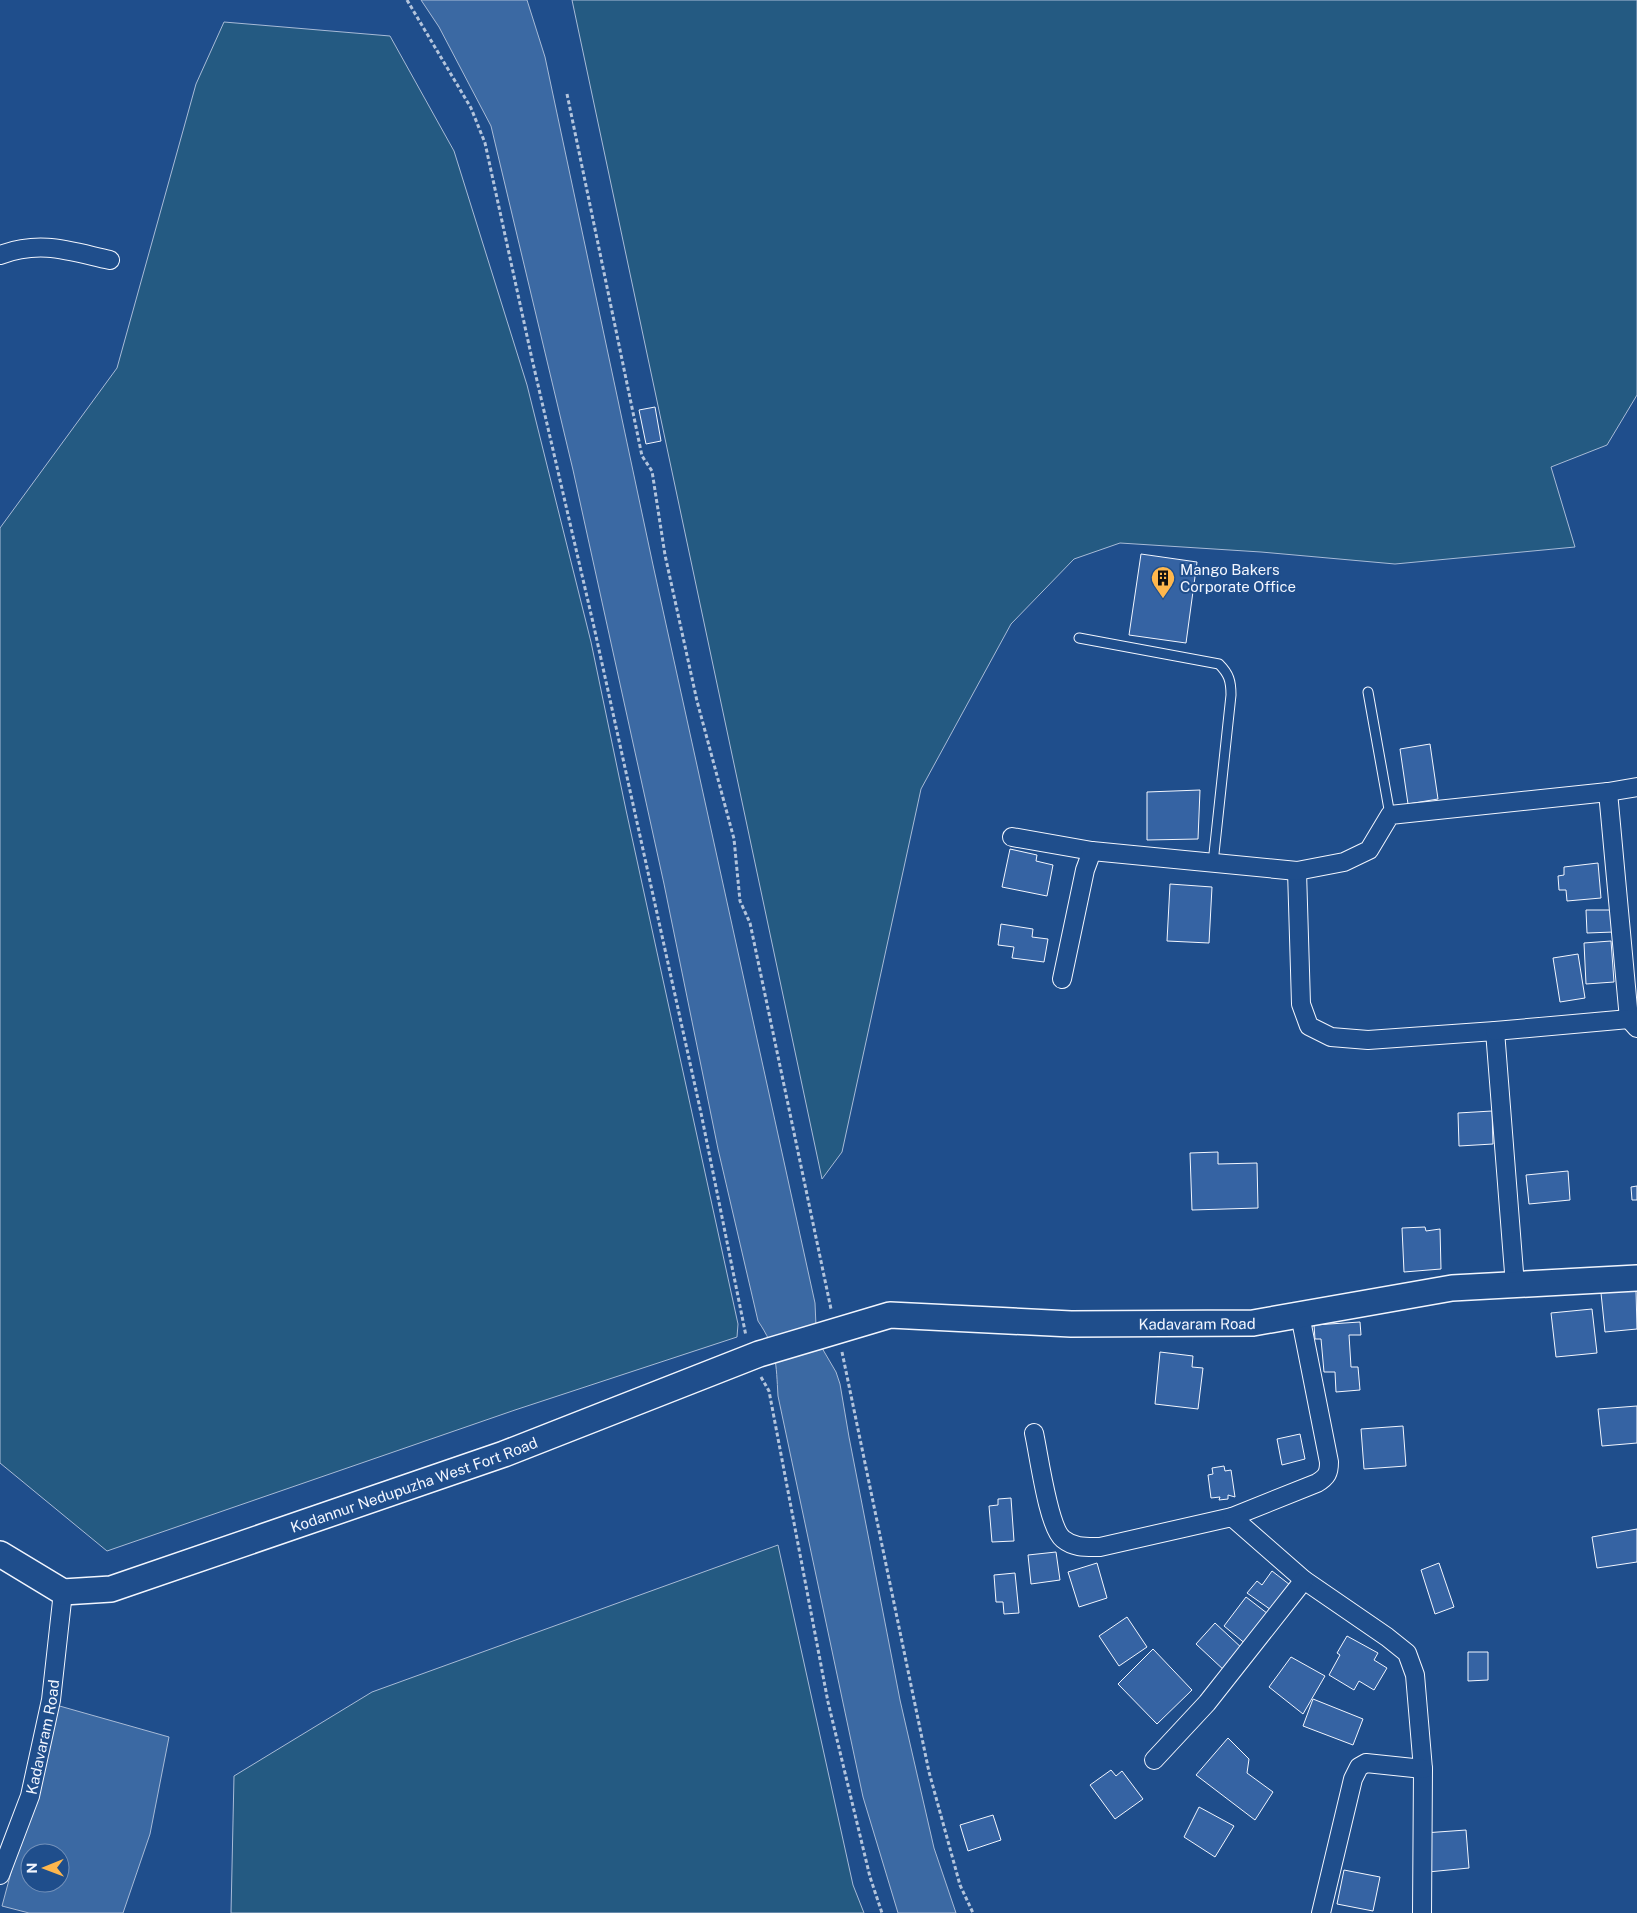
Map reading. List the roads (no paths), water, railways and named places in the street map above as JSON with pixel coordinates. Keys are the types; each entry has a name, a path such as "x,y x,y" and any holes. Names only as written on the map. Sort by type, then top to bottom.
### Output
{"main road":[{"name":"Kadavaram Road","path":"755,1356 890,1315 1071,1324 1253,1323 1452,1288 1637,1278"},
{"name":"Kodannur Nedupuzha West Fort Road","path":"64,1592 111,1589 504,1454 755,1356"},
{"path":"0,1554 64,1592"}],"street":[{"path":"0,255 18,248 46,247 110,260"},
{"path":"1012,837 1092,851 1297,871 1344,862 1369,850 1390,815 1608,792 1637,787"},
{"path":"1297,871 1301,1004 1309,1026 1331,1037 1368,1040 1633,1023 1608,792"},
{"path":"1062,979 1085,870 1092,851"},
{"path":"1495,1031 1515,1285"},
{"path":"1034,1433 1053,1524 1063,1539 1079,1548 1100,1547 1232,1517 1317,1483 1326,1478 1329,1472 1329,1462 1300,1315"},
{"path":"1232,1517 1304,1580 1407,1653 1415,1675 1423,1769 1422,1913"},
{"path":"1154,1760 1207,1702 1304,1580"},
{"name":"Kadavaram Road","path":"0,1875 30,1796 51,1700 64,1592"},
{"path":"1320,1913 1353,1779 1359,1767 1366,1763 1423,1769"}],"lane":[{"path":"1079,638 1218,664 1227,672 1231,682 1231,695 1213,862"},
{"path":"1368,692 1390,815"}],"place":[{"name":"Mango Bakers Corporate Office","path":"1163,599"}]}
